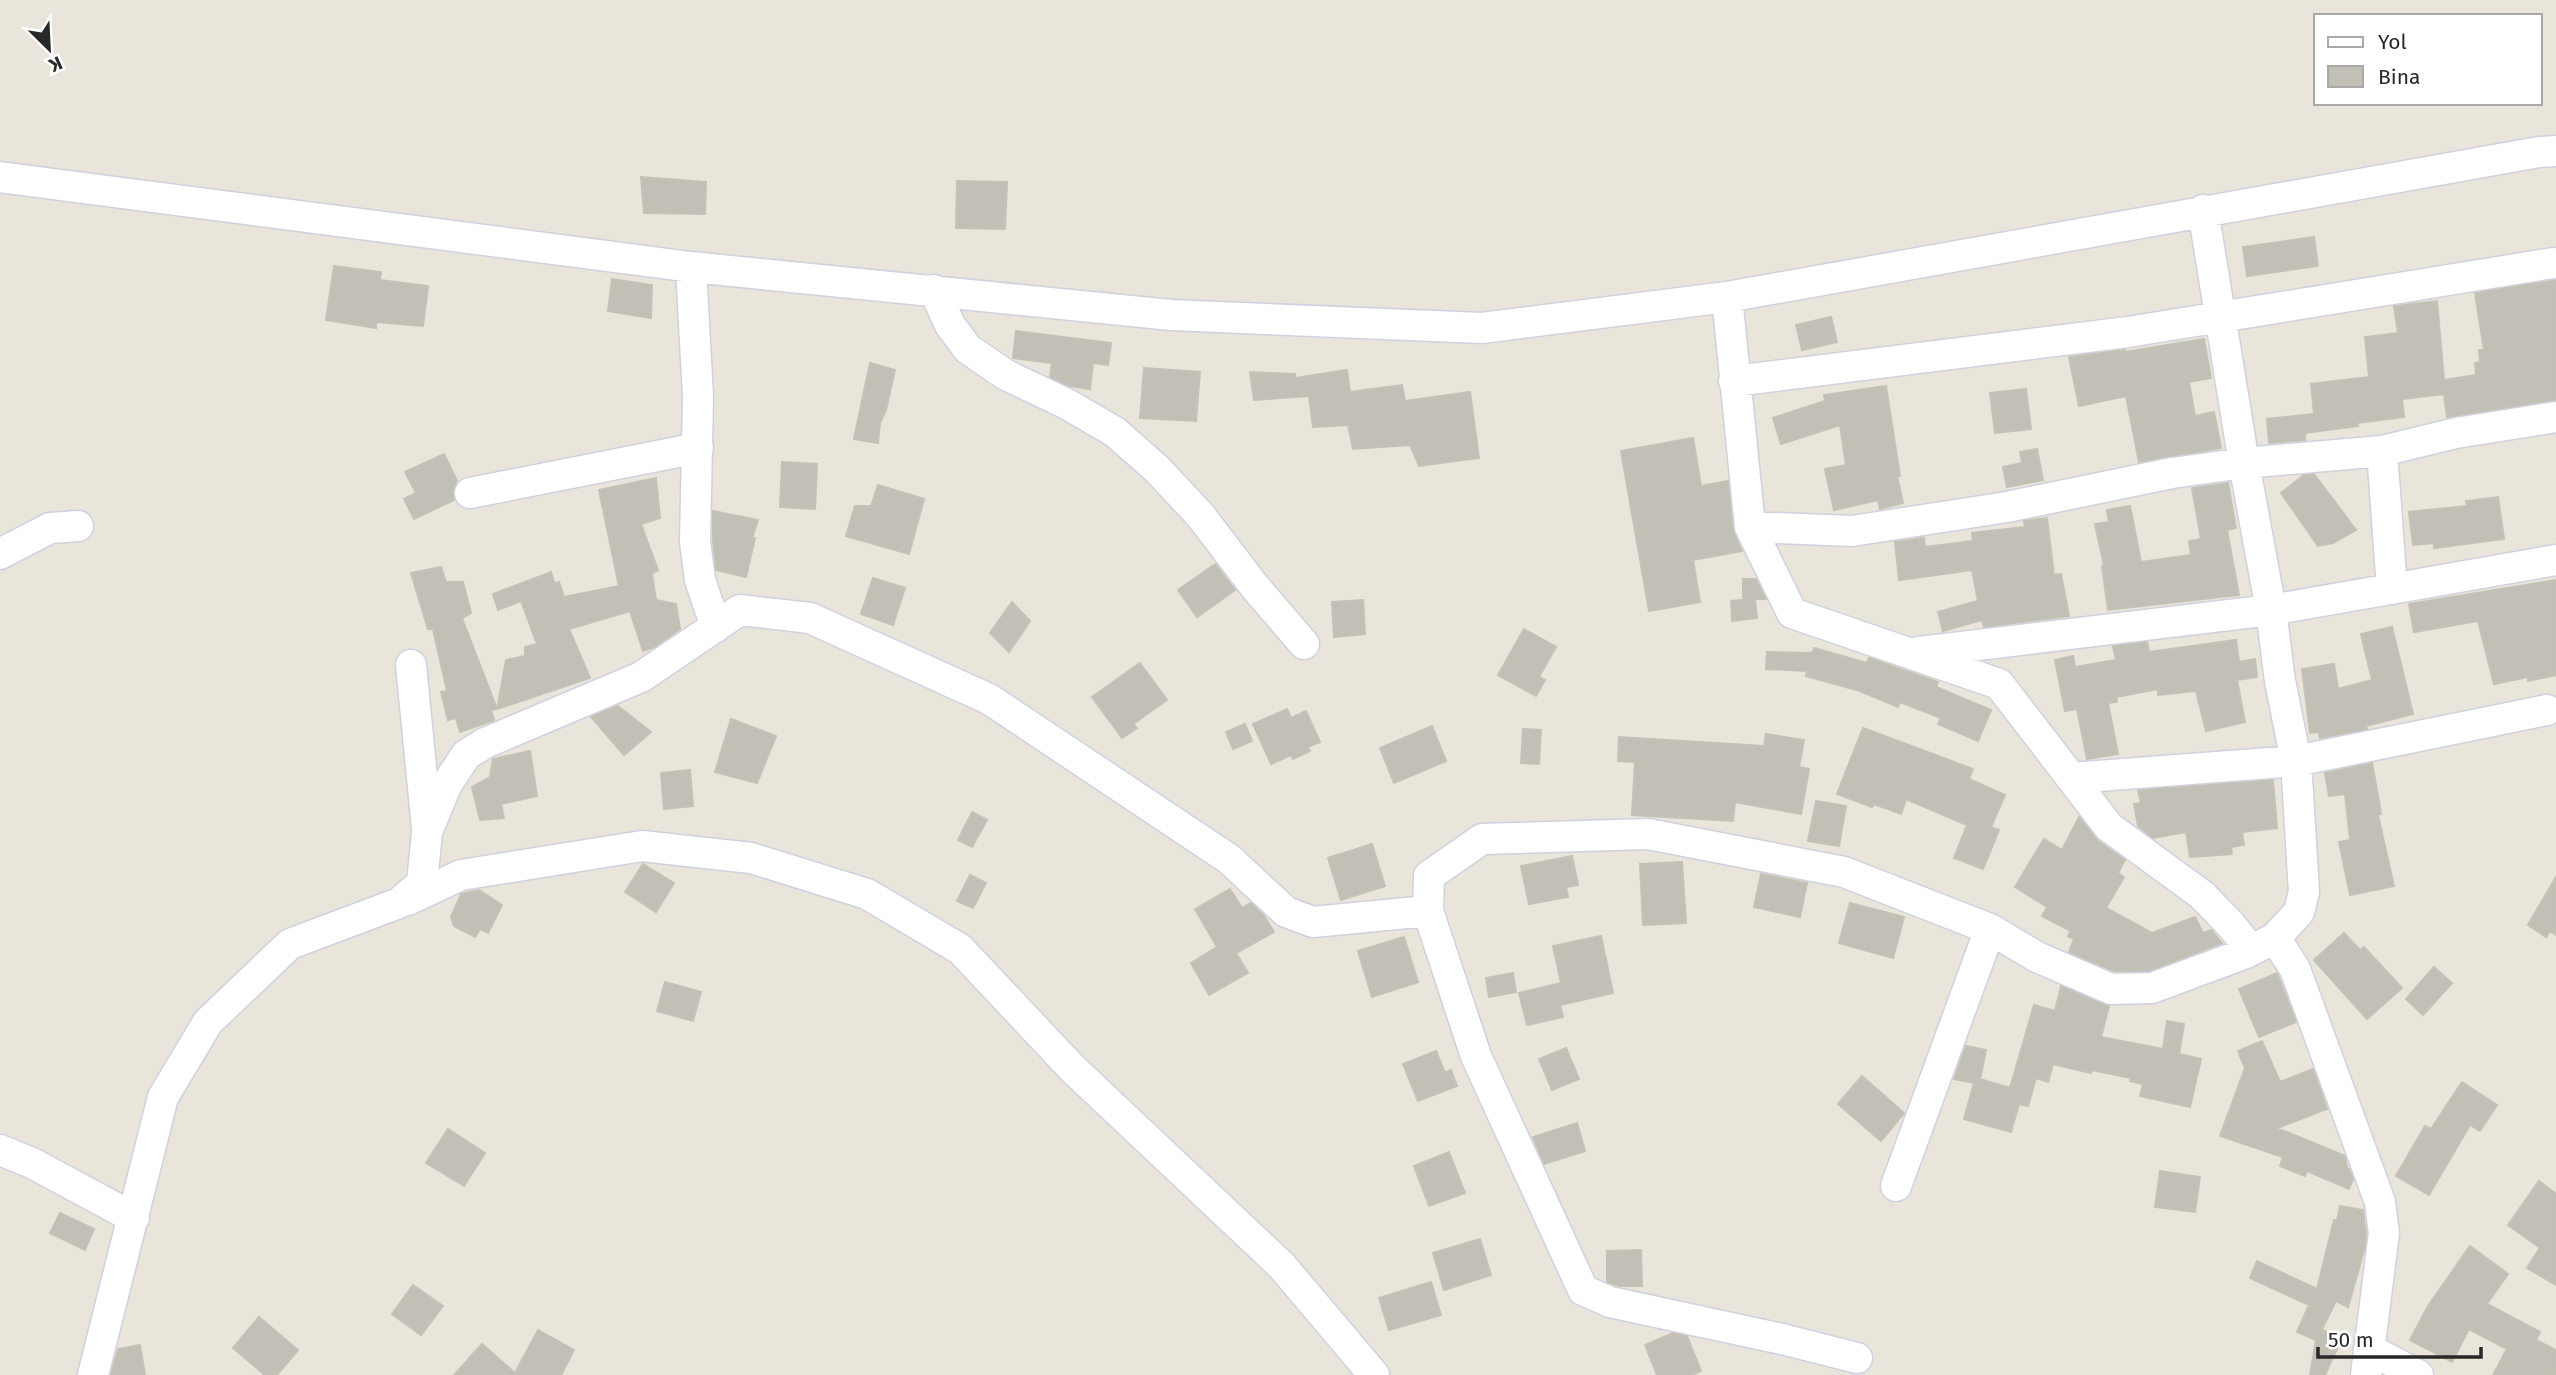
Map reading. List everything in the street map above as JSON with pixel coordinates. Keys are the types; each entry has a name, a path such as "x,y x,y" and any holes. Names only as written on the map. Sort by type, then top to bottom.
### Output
{"street":[{"path":"0,177 691,267 1171,316 1482,328 1727,297 2203,210 2556,151"},
{"path":"1857,1358 1610,1302 1583,1290 1476,1056 1428,911 1429,876 1482,839 1648,834 1844,872 1990,929 2037,957 2111,989 2152,988 2263,944 2300,912 2303,903 2296,761 2280,681 2271,610 2203,210"},
{"path":"1734,381 2127,332 2553,263"},
{"path":"691,267 698,397 695,542 701,580 716,627"},
{"path":"934,290 950,325 968,349 1006,375 1067,404 1115,432 1157,469 1200,515 1255,587 1304,644"},
{"path":"1727,297 1750,527 1792,613 1999,684 2109,827 2202,895 2231,925 2263,944 2295,970 2380,1202 2384,1233 2367,1362 2418,1375"},
{"path":"1750,527 1852,531 2007,507 2172,473 2244,463 2382,452 2456,433 2556,417"},
{"path":"470,493 698,448"},
{"path":"2382,452 2392,589"},
{"path":"0,554 50,528 78,526"},
{"path":"1910,653 2271,610 2556,560"},
{"path":"427,832 447,784 466,755 485,743 641,677 740,610 810,618 989,699 1229,859 1286,912 1313,922 1428,911"},
{"path":"399,904 422,883 427,832 411,665"},
{"path":"2071,778 2296,761 2547,710"},
{"path":"93,1375 163,1097 208,1022 290,944 399,904 461,875 642,846 751,858 867,894 960,949 1072,1068 1282,1266 1374,1375"},
{"path":"1896,1186 1990,929"},
{"path":"0,1150 32,1163 134,1218"}],"building":[{"path":"641,177 706,182 705,214 644,213"},
{"path":"957,181 1007,182 1005,229 956,228"},
{"path":"2314,237 2318,266 2247,276 2243,247"},
{"path":"334,266 381,272 380,280 428,286 423,326 376,322 376,328 326,320"},
{"path":"612,279 652,285 651,318 608,311"},
{"path":"2556,280 2556,400 2447,417 2444,394 2402,399 2404,417 2305,433 2305,440 2269,443 2267,419 2314,414 2311,384 2369,377 2365,337 2398,333 2394,306 2437,301 2444,380 2476,375 2475,363 2480,362 2479,350 2484,350 2475,293"},
{"path":"1831,317 1837,342 1802,350 1796,325"},
{"path":"1016,331 1111,343 1108,365 1093,363 1090,389 1070,386 1050,377 1052,363 1013,358"},
{"path":"2204,339 2211,378 2189,382 2195,416 2214,412 2221,448 2139,462 2126,396 2079,406 2069,357 2125,352"},
{"path":"870,363 895,370 886,410 880,423 878,443 854,439"},
{"path":"1144,368 1200,372 1196,421 1140,418"},
{"path":"1347,370 1350,392 1402,385 1405,401 1470,392 1479,458 1419,466 1410,445 1353,449 1348,425 1313,427 1309,396 1254,400 1250,372 1295,374 1295,378"},
{"path":"1886,386 1903,503 1880,509 1878,500 1834,510 1825,469 1846,465 1840,425 1781,444 1773,418 1825,401 1824,395"},
{"path":"2026,389 2031,429 1995,433 1990,393"},
{"path":"1693,438 1701,486 1728,481 1733,529 1742,551 1693,560 1700,602 1649,611 1621,451"},
{"path":"2037,449 2043,480 2007,487 2003,467 2022,463 2020,452"},
{"path":"444,454 457,481 453,488 454,500 414,519 404,499 416,493 405,472"},
{"path":"782,462 817,464 815,509 780,507"},
{"path":"2314,474 2356,530 2333,543 2318,546 2281,493 2304,475"},
{"path":"656,478 660,518 641,524 658,570 652,574 656,600 676,604 680,629 654,647 643,651 630,611 569,629 590,678 497,709 506,660 525,656 525,647 537,644 521,601 498,610 493,594 551,572 555,584 559,582 564,597 619,586 599,490"},
{"path":"2228,483 2236,528 2227,530 2239,595 2108,610 2104,566 2095,524 2109,522 2107,510 2130,506 2141,562 2191,555 2189,541 2201,539 2192,488"},
{"path":"878,485 924,499 909,554 846,536 855,506 871,506"},
{"path":"2498,497 2504,539 2434,548 2434,543 2413,545 2409,512 2467,506 2466,501"},
{"path":"713,511 758,520 752,538 755,538 746,577 716,570"},
{"path":"2047,518 2054,575 2061,574 2069,616 1984,627 1982,620 1943,631 1938,612 1978,601 1972,570 1899,580 1895,542 1924,538 1925,547 1973,541 1972,533 2025,527 2024,521"},
{"path":"1215,564 1235,590 1197,617 1178,590"},
{"path":"441,567 446,582 463,582 471,613 462,618 497,709 491,710 494,720 460,732 456,718 448,720 441,692 447,691 433,629 428,629 411,573"},
{"path":"873,578 905,588 893,625 861,614"},
{"path":"1743,579 1756,579 1766,599 1743,599"},
{"path":"2556,580 2556,675 2494,684 2478,621 2414,632 2409,604"},
{"path":"1755,599 1757,618 1732,621 1731,601"},
{"path":"1363,600 1365,634 1334,637 1332,602"},
{"path":"1012,602 1030,621 1009,652 990,633"},
{"path":"2392,627 2413,714 2366,726 2367,729 2320,738 2319,732 2310,733 2302,669 2334,664 2338,689 2372,680 2361,634"},
{"path":"1524,629 1556,647 1539,677 1545,680 1536,696 1498,675"},
{"path":"2236,640 2239,662 2255,659 2257,677 2237,680 2245,722 2206,731 2196,691 2158,695 2158,689 2116,697 2117,702 2108,703 2118,754 2087,759 2077,709 2065,711 2055,660 2073,656 2075,667 2116,660 2113,646 2147,642 2149,652"},
{"path":"1814,648 1867,663 1869,658 1938,682 1936,687 1991,710 1978,741 1938,724 1941,718 1900,702 1898,707 1860,691 1806,676 1807,671 1766,669 1767,652 1812,653"},
{"path":"1140,663 1167,700 1133,724 1137,728 1122,738 1092,697"},
{"path":"618,706 651,732 624,755 591,717"},
{"path":"1287,709 1291,718 1306,711 1320,742 1308,747 1310,751 1293,759 1291,755 1271,764 1253,724"},
{"path":"731,719 776,736 757,783 715,772"},
{"path":"1245,724 1252,741 1233,749 1226,732"},
{"path":"1432,726 1446,761 1394,783 1380,748"},
{"path":"1863,728 1973,769 1969,779 2005,795 1991,827 1999,830 1983,869 1954,858 1967,825 1906,799 1901,814 1837,794"},
{"path":"1523,729 1541,730 1539,764 1521,763"},
{"path":"1766,734 1804,740 1799,767 1809,769 1801,814 1735,802 1733,821 1632,815 1635,762 1618,761 1619,737 1764,746"},
{"path":"530,751 537,796 501,804 504,818 480,820 472,787 490,777 493,759"},
{"path":"2372,763 2381,814 2378,815 2394,886 2350,895 2339,842 2350,840 2345,794 2329,796 2325,773"},
{"path":"690,770 693,806 664,809 661,773"},
{"path":"2273,780 2277,828 2242,832 2244,845 2231,847 2232,854 2190,857 2186,832 2153,838 2138,826 2134,804 2141,803 2138,790"},
{"path":"1816,801 1846,806 1839,846 1808,841"},
{"path":"972,812 987,820 972,847 958,840"},
{"path":"2079,817 2098,841 2125,860 2118,873 2124,877 2106,908 2152,933 2195,917 2203,933 2211,930 2222,943 2149,971 2114,971 2069,952 2074,939 2068,936 2071,931 2042,916 2047,907 2015,887 2044,839 2062,850"},
{"path":"1372,844 1385,886 1341,900 1328,858"},
{"path":"1572,856 1578,885 1566,887 1568,897 1529,904 1521,866"},
{"path":"1682,862 1686,923 1643,925 1640,864"},
{"path":"643,864 674,883 656,912 625,892"},
{"path":"1761,874 1807,883 1800,917 1754,907"},
{"path":"970,875 986,883 973,908 957,901"},
{"path":"2556,877 2556,935 2550,931 2546,937 2528,925"},
{"path":"1230,889 1242,908 1251,903 1264,916 1274,932 1236,953 1248,973 1209,995 1191,963 1217,947 1195,909"},
{"path":"479,890 502,905 488,933 480,929 475,937 454,926 451,917 461,894"},
{"path":"1850,903 1904,917 1893,958 1839,943"},
{"path":"2344,933 2360,950 2364,947 2402,988 2367,1019 2314,960"},
{"path":"1601,936 1613,993 1560,1005 1563,1017 1527,1025 1519,993 1561,983 1553,946"},
{"path":"1404,937 1418,982 1372,997 1358,951"},
{"path":"2434,967 2452,983 2423,1015 2406,999"},
{"path":"1513,973 1516,992 1489,997 1486,978"},
{"path":"2277,973 2296,1022 2259,1037 2239,989"},
{"path":"665,982 701,992 693,1021 657,1011"},
{"path":"2061,986 2109,1006 2101,1037 2163,1049 2167,1021 2184,1024 2179,1054 2201,1059 2190,1107 2140,1096 2143,1084 2130,1081 2131,1078 2092,1070 2091,1073 2053,1064 2048,1082 2036,1078 2028,1106 2019,1104 2011,1132 1964,1119 1974,1083 1954,1079 1966,1046 1986,1050 1980,1079 2010,1088 2034,1005 2055,1011"},
{"path":"2262,1041 2280,1082 2313,1069 2327,1109 2277,1128 2345,1156 2353,1179 2349,1189 2307,1171 2305,1176 2280,1166 2283,1157 2220,1136 2245,1068 2238,1051"},
{"path":"1566,1048 1579,1079 1552,1090 1539,1059"},
{"path":"1436,1051 1445,1073 1451,1070 1457,1086 1418,1101 1403,1064"},
{"path":"1862,1076 1904,1113 1881,1141 1838,1104"},
{"path":"2462,1082 2497,1105 2480,1131 2470,1125 2429,1195 2396,1176 2425,1126 2431,1129"},
{"path":"1577,1123 1585,1151 1544,1164 1533,1137"},
{"path":"448,1129 485,1153 464,1186 426,1163"},
{"path":"1449,1152 1465,1193 1429,1206 1414,1166"},
{"path":"2160,1171 2200,1177 2195,1212 2155,1207"},
{"path":"2539,1181 2556,1194 2556,1285 2527,1268 2540,1248 2508,1225"},
{"path":"2340,1206 2363,1210 2365,1247 2348,1307 2336,1301 2322,1329 2341,1340 2325,1375 2310,1375 2316,1340 2297,1332 2309,1305 2250,1278 2257,1261 2317,1289"},
{"path":"60,1213 94,1229 85,1250 50,1233"},
{"path":"1480,1239 1491,1275 1444,1290 1433,1253"},
{"path":"2470,1246 2508,1274 2487,1304 2540,1332 2536,1340 2556,1350 2556,1375 2493,1375 2507,1349 2469,1329 2452,1362 2410,1340 2428,1306"},
{"path":"1641,1250 1642,1286 1620,1286 1607,1282 1607,1251"},
{"path":"1431,1282 1441,1315 1389,1330 1379,1298"},
{"path":"413,1285 443,1306 421,1335 392,1314"},
{"path":"259,1317 298,1350 277,1375 265,1375 233,1348"},
{"path":"538,1330 574,1350 561,1375 454,1375 482,1344 515,1373"},
{"path":"1673,1333 1687,1336 1701,1371 1692,1375 1657,1375 1645,1345"},
{"path":"140,1345 145,1375 111,1375 118,1349"}]}
